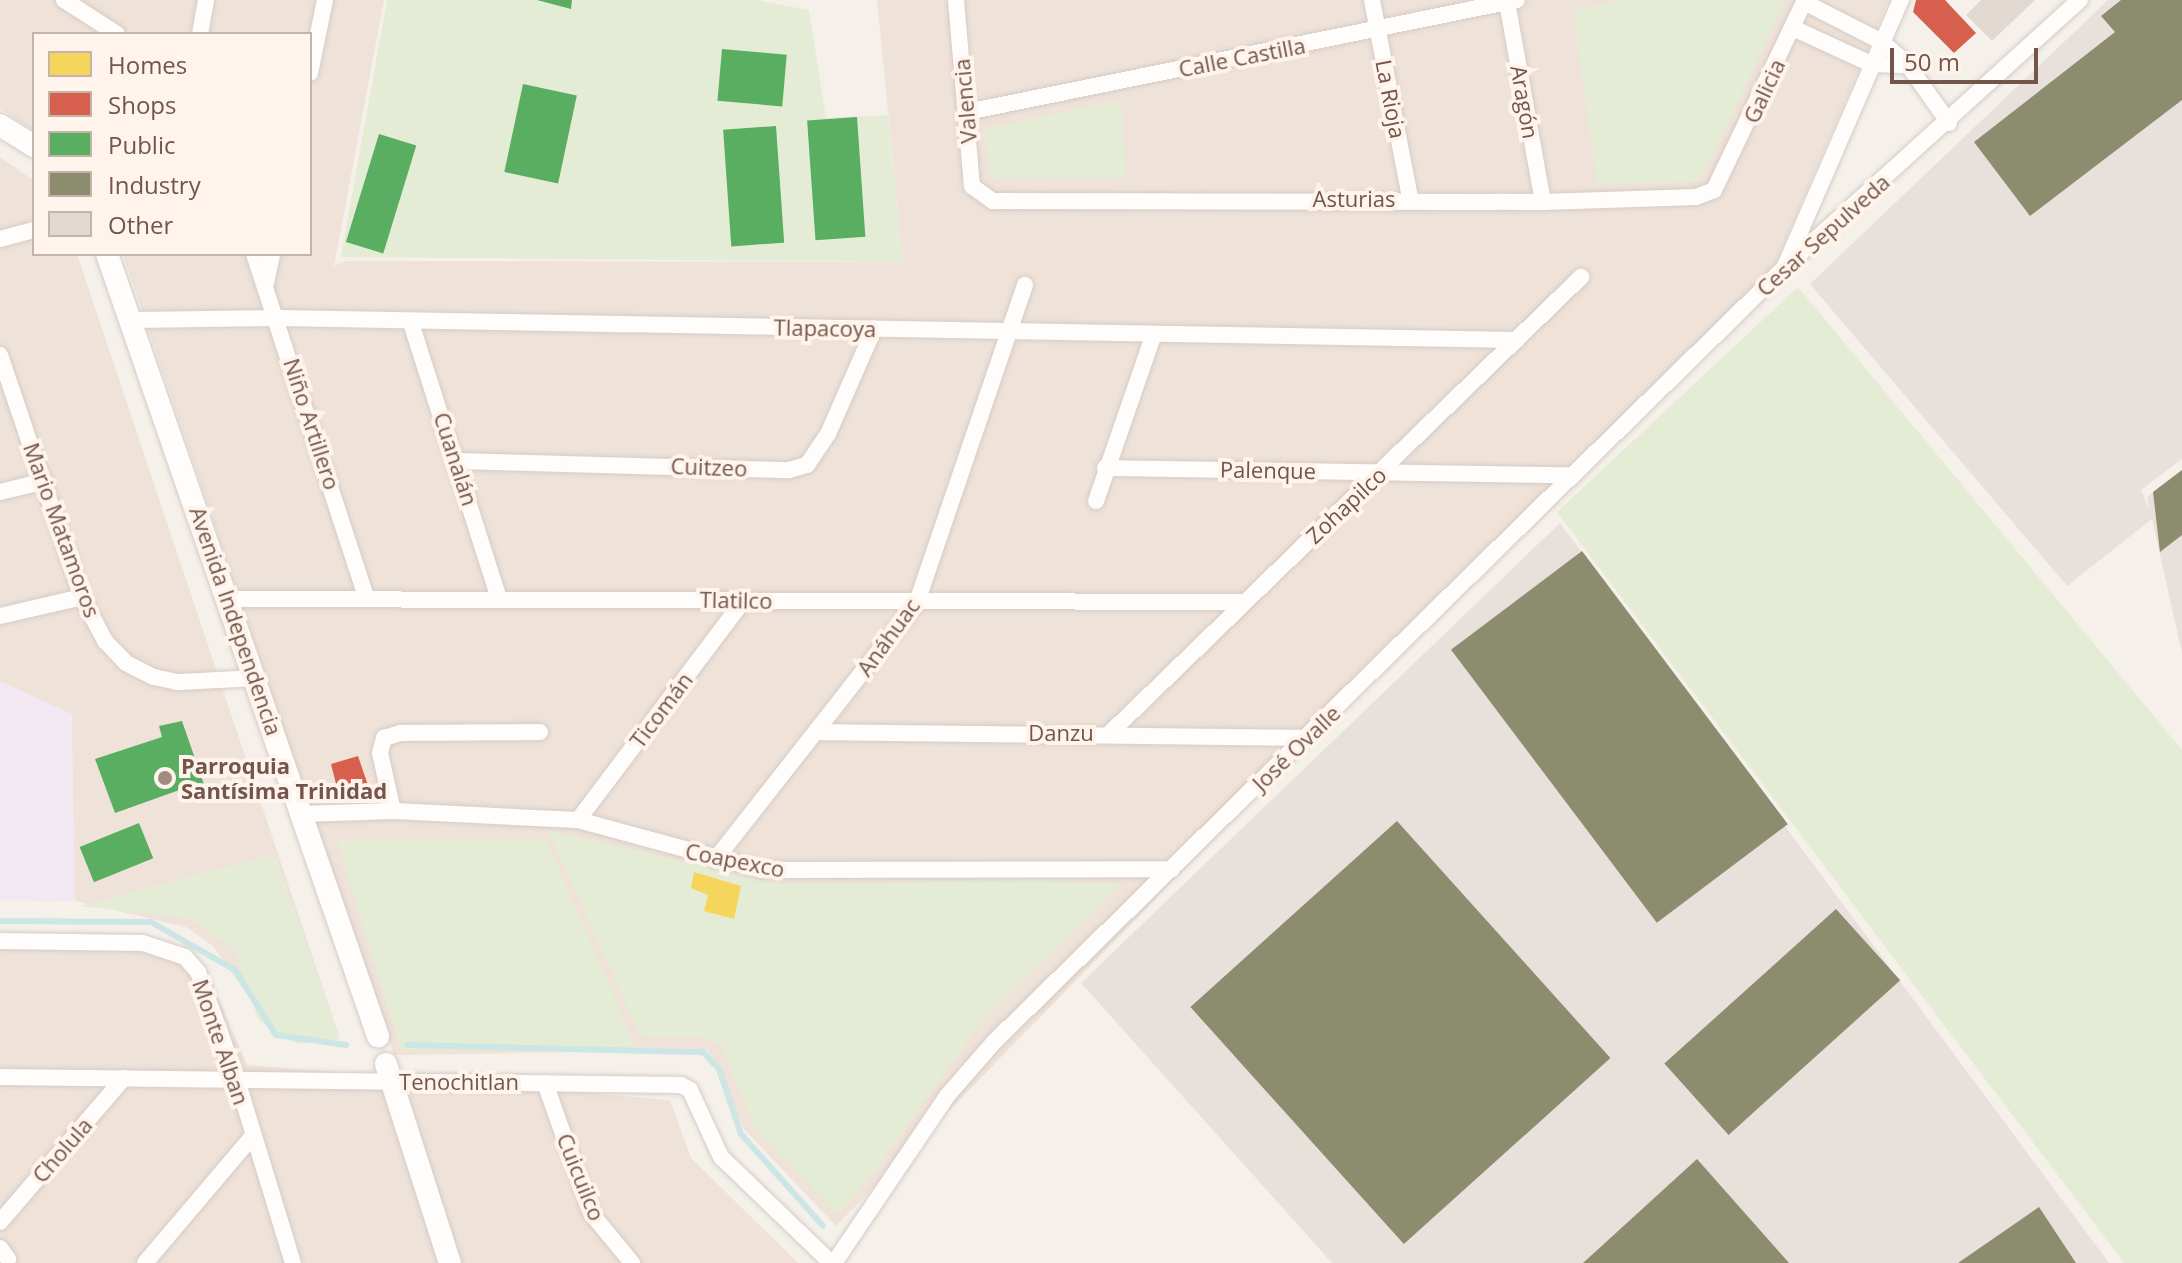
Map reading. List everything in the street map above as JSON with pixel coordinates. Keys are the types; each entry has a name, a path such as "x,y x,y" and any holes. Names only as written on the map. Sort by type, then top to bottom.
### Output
{"street":[{"path":"200,32 206,0"},
{"path":"312,63 325,0"},
{"name":"Valencia","path":"956,0 972,186 983,197"},
{"name":"La Rioja","path":"1372,0 1410,198"},
{"path":"1783,269 1901,0"},
{"name":"Cesar Sepulveda","path":"1571,475 1783,269 1949,123 2080,0"},
{"name":"Calle Castilla","path":"967,112 1512,1"},
{"name":"Aragón","path":"1512,1 1543,202"},
{"path":"1805,1 1882,42 1908,65 1949,123"},
{"name":"Galicia","path":"1721,181 1805,1"},
{"path":"74,3 114,32"},
{"path":"1793,28 1871,64 1908,65"},
{"path":"0,125 32,145"},
{"name":"Asturias","path":"983,197 1410,198 1543,202 1696,197 1721,181"},
{"path":"0,239 32,231"},
{"name":"Avenida Independencia","path":"108,256 230,599 378,1036 450,1263"},
{"name":"Niño Artillero","path":"255,256 278,318 366,596"},
{"path":"266,285 272,256"},
{"name":"Zohapilco","path":"1110,733 1581,277"},
{"name":"Anáhuac","path":"715,860 917,602 1025,285"},
{"name":"Tlapacoya","path":"133,320 278,318 411,323 1517,340"},
{"name":"Cuanalán","path":"411,323 498,596"},
{"name":"Cuitzeo","path":"457,461 789,470 807,465 828,434 874,329"},
{"path":"1096,501 1153,336"},
{"name":"Mario Matamoros","path":"0,355 82,597 105,641 126,663 154,677 177,682 255,678"},
{"name":"Palenque","path":"1105,468 1571,475"},
{"name":"José Ovalle","path":"835,1260 947,1096 1019,1018 1571,475"},
{"path":"0,492 45,481"},
{"name":"Tlatilco","path":"230,599 498,596 917,602 1243,602"},
{"path":"0,616 82,597"},
{"name":"Ticomán","path":"578,820 744,600"},
{"path":"393,811 380,753 384,738 400,733 540,732"},
{"name":"Danzu","path":"816,732 1110,733 1305,738"},
{"name":"Coapexco","path":"303,814 393,811 578,820 715,860 805,873 1172,869"},
{"name":"Monte Alban","path":"0,941 143,943 174,950 198,972 237,1080 293,1263"},
{"name":"Tenochitlan","path":"0,1077 237,1080 389,1073 545,1083 681,1085 690,1090 721,1157 835,1260"},
{"name":"Cholula","path":"0,1222 124,1078"},
{"name":"Cuicuilco","path":"545,1083 591,1213 632,1263"},
{"path":"145,1263 252,1137"}],"shaded area":[{"path":"0,0 384,0 334,266 346,261 903,262 877,0 1889,0 1775,265 836,1226 743,1128 707,1050 394,1055 124,256 312,256 312,32 32,32 32,130 0,108"},
{"path":"2108,0 2182,0 2182,459 2141,490 2150,511 2147,497 2182,470 2182,653 2152,519 2067,586 1810,284"},
{"path":"0,157 32,180 32,256 78,256 340,1039 273,1031 213,946 186,927 75,901 0,900"},
{"path":"1560,523 2109,1263 1332,1263 1081,983"},
{"path":"0,681 72,714 75,901 0,900"},
{"path":"0,933 139,935 211,981 247,1065 670,1100 691,1158 798,1263 0,1263"}],"green space":[{"path":"387,0 756,0 809,10 826,118 888,115 903,262 341,257"},
{"path":"1619,0 1786,0 1699,182 1597,184 1573,10"},
{"path":"1121,100 1126,178 990,178 984,129"},
{"path":"1798,287 2182,750 2182,1263 2124,1263 1557,512"},
{"path":"548,830 783,884 1039,880 1121,884 983,1019 874,1172 837,1214 757,1132 720,1044 702,1037 641,1037"},
{"path":"337,840 546,840 636,1048 401,1050"},
{"path":"274,854 340,1039 298,1044 258,1019 237,953 189,918 80,906"}],"building: Homes":[{"path":"694,872 741,886 734,919 704,911 708,895 691,888"}],"building: Shops":[{"path":"1916,0 1945,0 1976,33 1954,53 1913,12"},
{"path":"358,756 373,800 340,800 331,764"}],"building: Public":[{"path":"537,0 572,0 571,9"},
{"path":"722,49 787,55 782,106 717,101"},
{"path":"523,84 577,95 558,183 504,172"},
{"path":"857,117 865,237 815,240 807,120"},
{"path":"776,126 784,243 731,246 723,130"},
{"path":"379,134 416,145 383,253 346,242"},
{"path":"182,721 208,796 188,799 185,788 115,813 95,759 162,737 159,726"},
{"path":"139,823 153,858 94,882 80,847"}],"building: Industry":[{"path":"2121,0 2182,0 2182,100 2030,216 1974,142 2115,32 2101,16"},
{"path":"2182,470 2182,535 2160,552 2153,492"},
{"path":"1582,551 1788,824 1657,923 1451,650"},
{"path":"1397,821 1610,1058 1404,1244 1190,1007"},
{"path":"1836,909 1900,980 1729,1135 1664,1064"},
{"path":"1697,1159 1789,1263 1583,1263"},
{"path":"2039,1207 2076,1263 1958,1263"}],"building: Other":[{"path":"1981,0 2035,0 1992,41 1966,15"}],"waterway":[{"path":"0,921 151,922 235,970 276,1035 346,1045"},
{"path":"407,1045 703,1052 719,1069 741,1134 823,1226"}],"place":[{"name":"Parroquia Santísima Trinidad","path":"165,778"}]}
